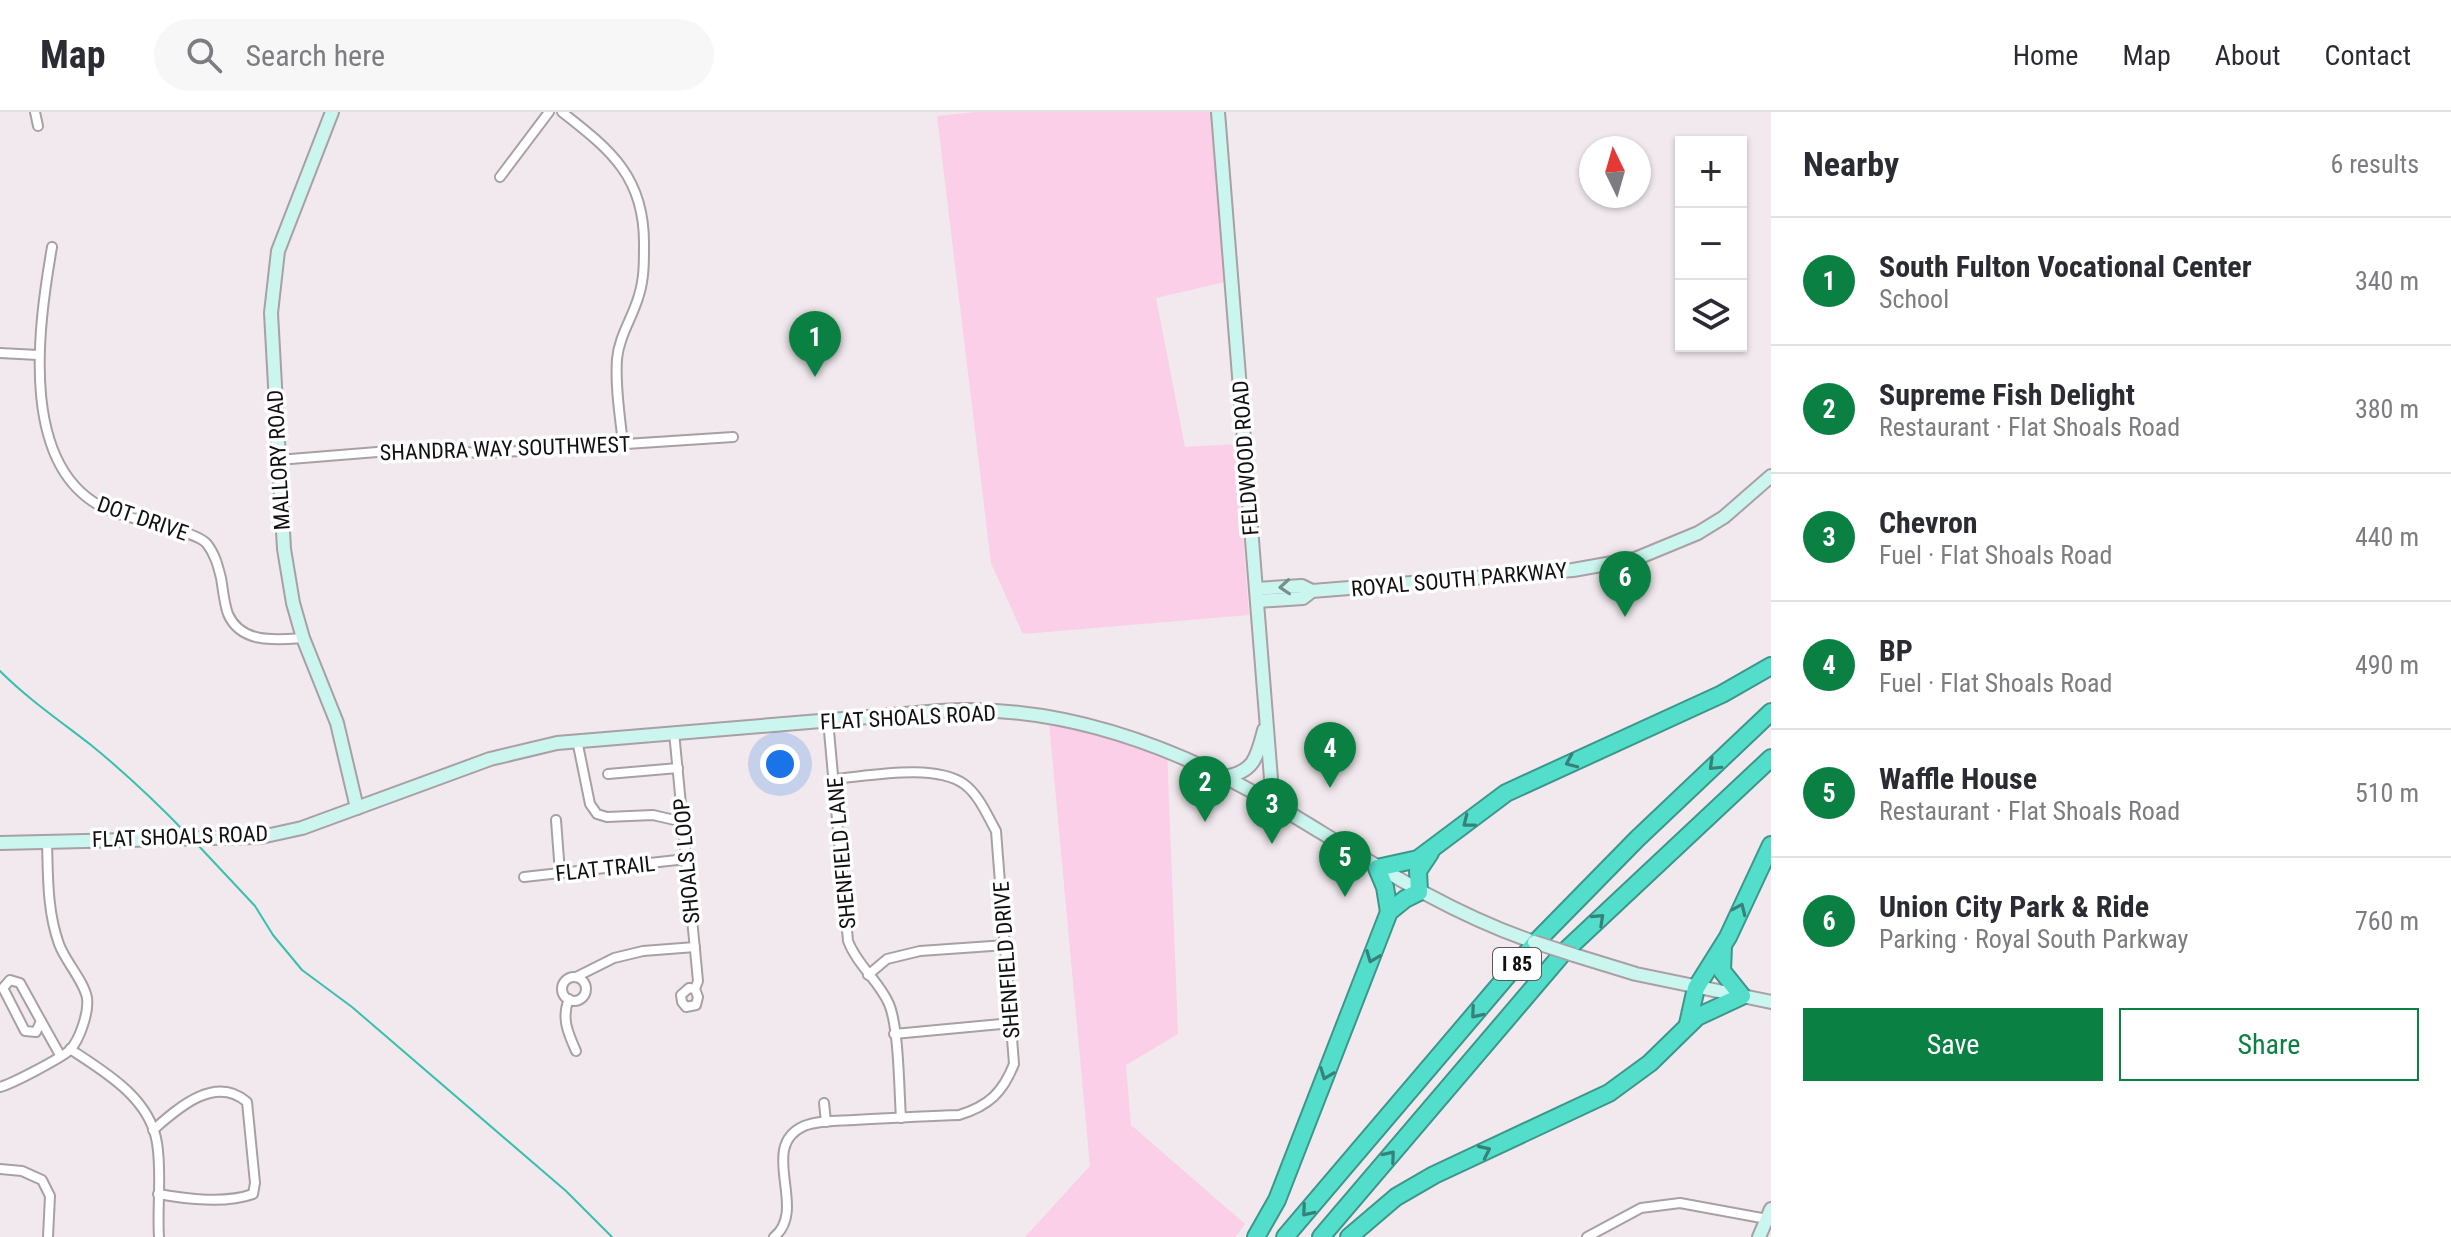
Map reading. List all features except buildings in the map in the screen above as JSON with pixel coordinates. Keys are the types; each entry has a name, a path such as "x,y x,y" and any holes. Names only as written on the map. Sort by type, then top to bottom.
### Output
{"highway":[{"path":"1389,912 1385,887 1377,868 1418,859 1506,793 1722,694 1771,666"},
{"name":"I 85","path":"1285,1237 1536,942 1649,828 1771,712"},
{"name":"I 85","path":"1321,1237 1563,953 1771,758"},
{"path":"1688,1024 1696,988 1723,946 1771,845"},
{"path":"1256,1237 1277,1200 1389,912 1419,892 1418,871 1430,852"},
{"path":"1349,1237 1396,1197 1434,1175 1609,1093 1650,1063 1688,1024 1705,1012 1742,996 1722,971 1723,946"}],"street":[{"path":"35,112 38,126"},
{"name":"MALLORY ROAD","path":"332,112 284,231 273,273 271,313 284,549 293,603 303,638 337,723 357,808"},
{"path":"500,177 549,112"},
{"path":"562,112 616,158 632,183 642,211 643,282 617,358 623,444"},
{"name":"FELDWOOD ROAD","path":"1218,112 1273,804"},
{"name":"DOT DRIVE","path":"52,247 41,309 38,355 46,427 56,455 73,486 92,504 104,509 201,538 215,558 229,615 243,632 253,637 303,638"},
{"path":"0,353 38,355"},
{"name":"SHANDRA WAY SOUTHWEST","path":"278,460 402,450 487,453 733,437"},
{"name":"ROYAL SOUTH PARKWAY","path":"1257,595 1302,586 1312,591 1573,570 1635,559 1665,549 1714,523 1757,491 1771,476"},
{"name":"FLAT SHOALS ROAD","path":"0,843 261,837 302,828 490,759 524,749 577,740 948,711 1000,712 1059,719 1139,740 1222,777 1419,892 1508,933 1607,966 1696,988 1771,1002"},
{"path":"1222,777 1248,769 1258,754 1267,719"},
{"name":"SHENFIELD LANE","path":"828,720 848,941 854,956 889,1004 901,1118"},
{"name":"SHOALS LOOP","path":"674,732 698,981 695,989"},
{"path":"577,740 590,804 597,814 607,817 653,815 683,822"},
{"path":"608,774 678,768"},
{"name":"SHENFIELD DRIVE","path":"774,1237 783,1230 788,1211 783,1149 791,1137 804,1127 826,1122 959,1115 989,1103 1005,1086 1014,1064 996,831 980,801 965,785 942,774 834,779"},
{"path":"556,820 560,873"},
{"path":"0,1087 70,1049 81,1031 87,996 59,946 51,908 47,840"},
{"name":"FLAT TRAIL","path":"524,877 686,859"},
{"path":"868,975 887,959 920,951 1006,945"},
{"path":"569,999 563,985 568,979 614,958 643,951 695,947"},
{"path":"569,999 579,999 586,991 583,981 576,977"},
{"path":"41,1021 36,1032 25,1031 3,988 10,980 20,983 60,1055"},
{"path":"569,999 565,1014 568,1033 576,1051"},
{"path":"894,1034 1012,1023"},
{"path":"70,1049 121,1083 147,1116 157,1142 159,1237"},
{"path":"153,1130 183,1104 215,1091 239,1095 247,1102 255,1183 253,1194 241,1198 183,1198 158,1194"},
{"path":"824,1103 826,1122"},
{"path":"0,1169 22,1171 42,1180 50,1196 48,1237"},
{"path":"1587,1237 1641,1208 1680,1203 1769,1214 1759,1237"}],"shaded area":[{"path":"976,112 1219,112 1229,281 1156,298 1185,447 1236,444 1249,615 1023,634 991,563 937,116"},
{"path":"1049,722 1121,728 1167,749 1178,1034 1126,1065 1131,1125 1245,1224 1235,1237 1025,1237 1090,1166"}],"waterway":[{"path":"0,671 116,766 186,833"},
{"path":"196,843 255,906 273,935 302,970 352,1007 566,1191 612,1237"}],"place":[{"name":"South Fulton Vocational Center","path":"815,377"},
{"name":"Union City Park & Ride","path":"1625,617"},
{"name":"BP","path":"1330,788"},
{"name":"Supreme Fish Delight","path":"1205,822"},
{"name":"Chevron","path":"1272,844"},
{"name":"Waffle House","path":"1345,897"}]}
